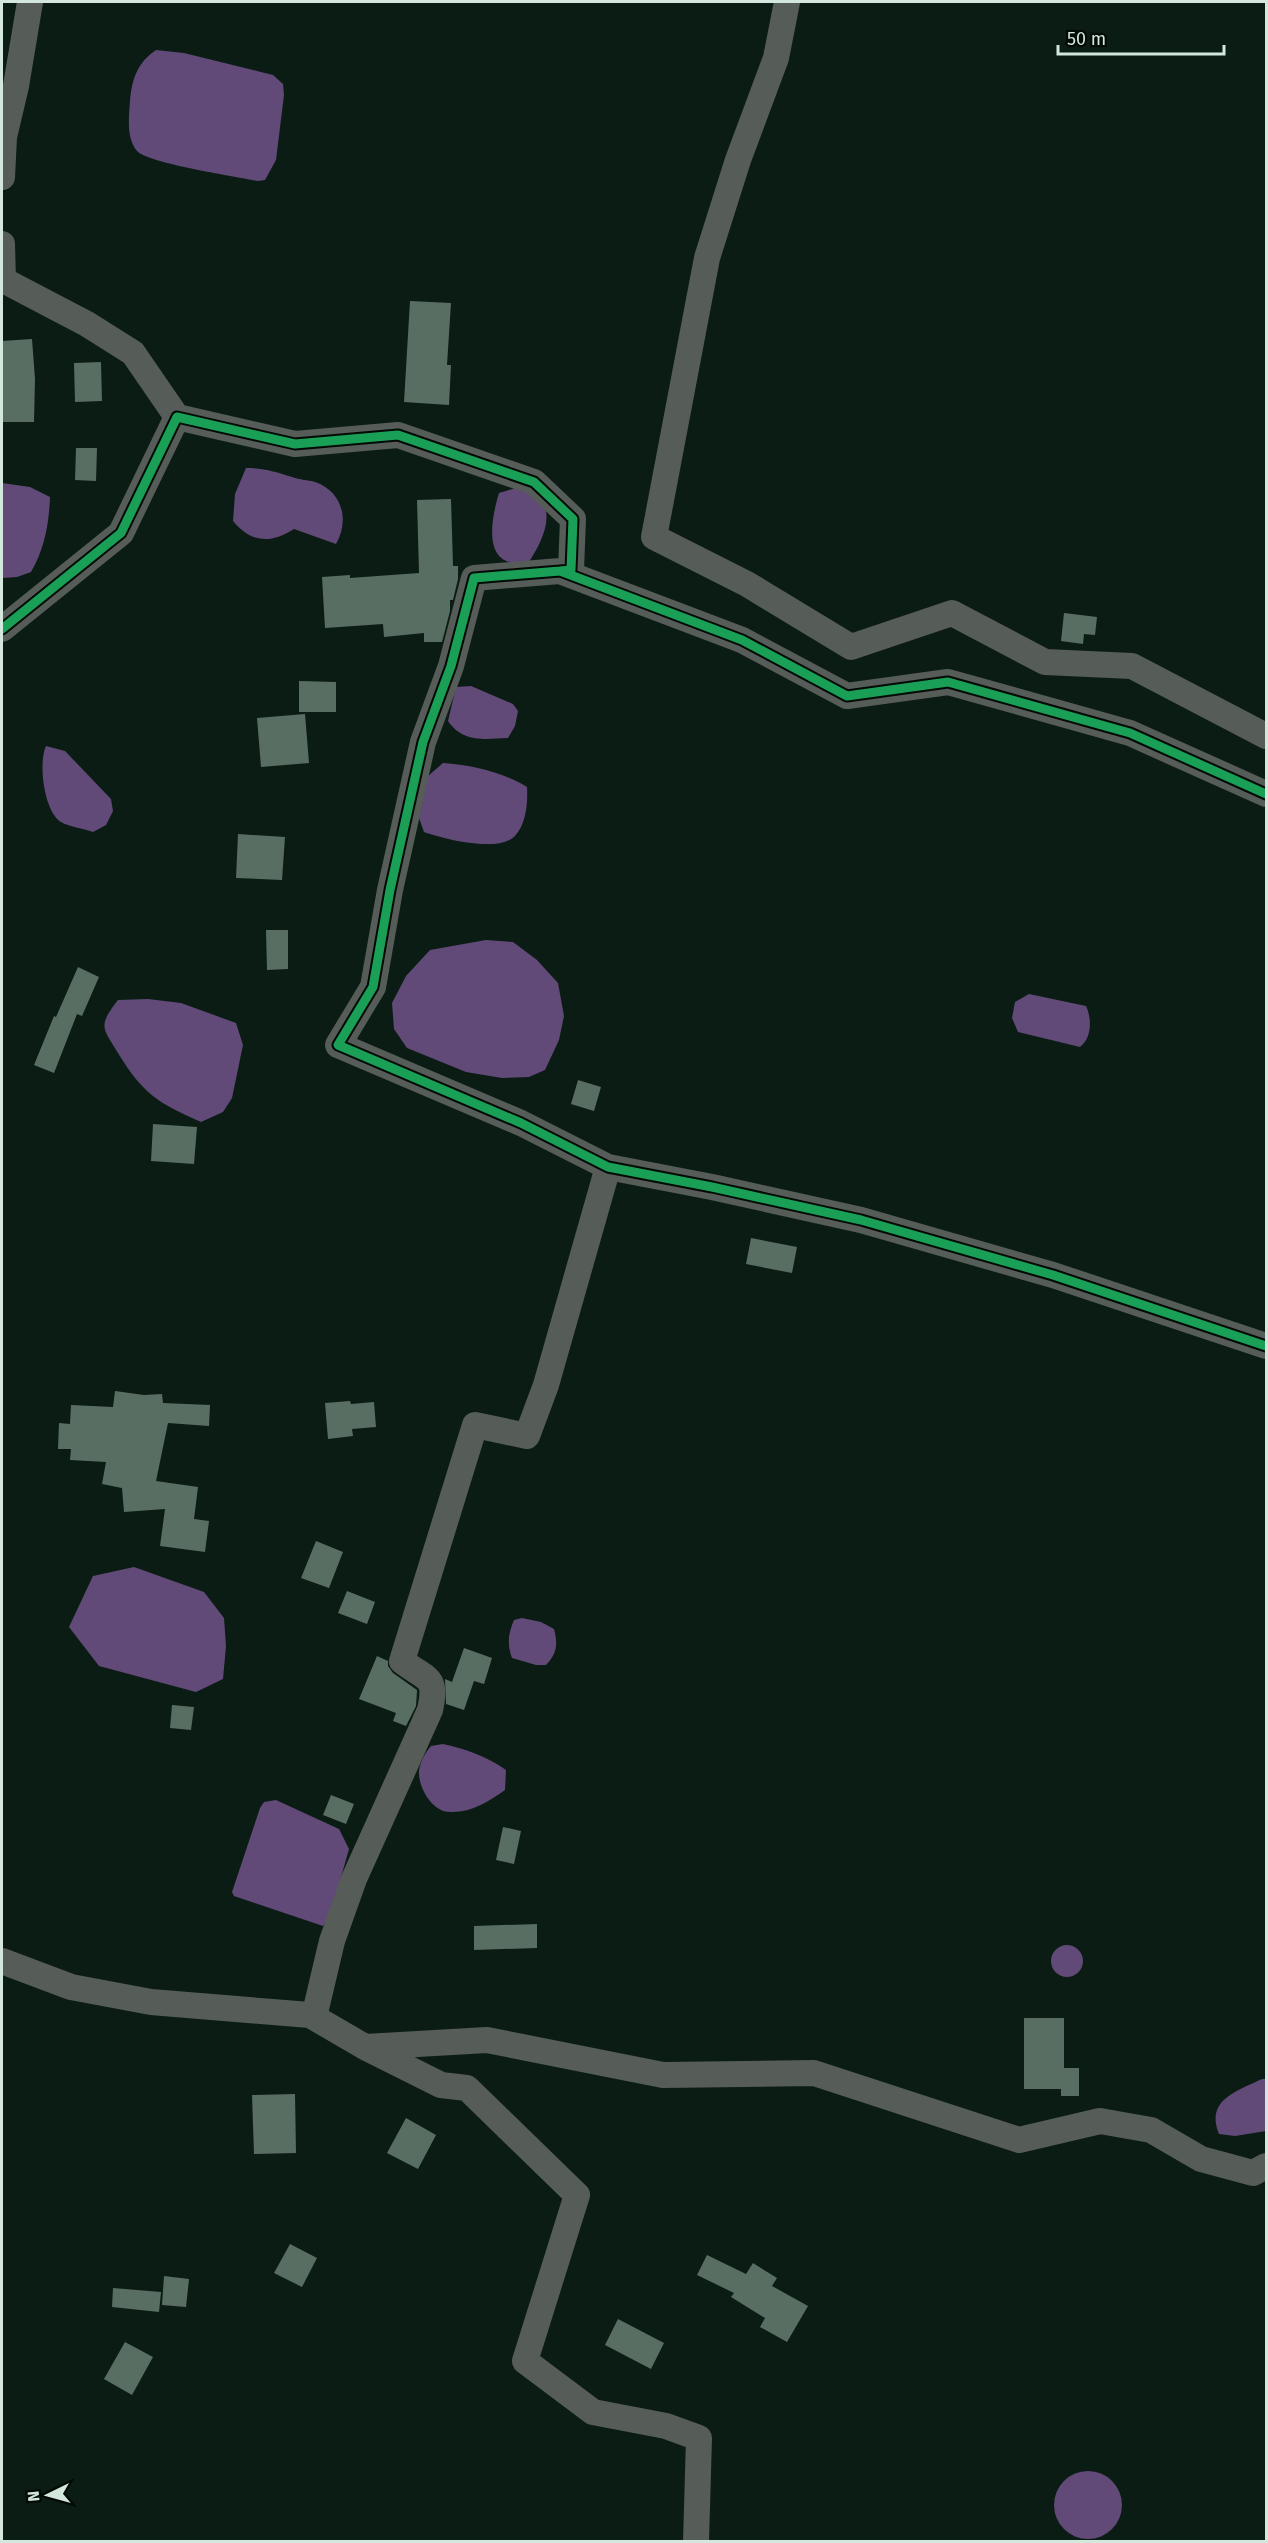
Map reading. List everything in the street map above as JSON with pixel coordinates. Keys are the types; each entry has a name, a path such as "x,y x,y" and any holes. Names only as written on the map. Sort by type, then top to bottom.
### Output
{"street":[{"path":"2,177 4,137 16,86 30,2"},
{"path":"787,2 776,58 738,160 707,258 654,537 747,584 850,647 952,613 1045,662 1132,666 1266,736"},
{"path":"2,244 3,280 87,324 133,352 177,417 295,444 398,435 534,483 573,519 571,570 474,578 451,666 423,742 390,890 373,987 339,1045 521,1123 608,1167 861,1220 1053,1275 1266,1346"},
{"path":"2,629 121,533 177,417"},
{"path":"560,570 742,640 848,696 948,682 1130,733 1266,794"},
{"path":"314,2017 332,1941 354,1879 430,1710 434,1692 429,1679 402,1661 475,1425 527,1436 546,1386 608,1167"},
{"path":"2,1961 71,1987 151,2002 314,2017 365,2047 441,2085 467,2088 577,2195 525,2361 593,2412 666,2427 699,2438 696,2541"},
{"path":"365,2047 487,2040 663,2074 814,2073 1019,2140 1100,2121 1151,2130 1201,2159 1253,2174 1266,2166"}],"shaded area":[{"path":"156,50 184,53 273,75 283,84 284,95 276,160 265,180 258,181 174,165 144,156 137,151 131,140 129,127 132,86 144,60"},
{"path":"246,468 315,482 332,492 341,507 343,516 336,544 294,529 269,539 247,534 233,521 235,494"},
{"path":"2,483 30,487 50,497 47,526 40,554 31,572 17,577 2,578"},
{"path":"516,488 536,495 544,504 546,512 542,538 529,562 514,563 503,559 496,552 493,542 493,518 499,493"},
{"path":"471,686 513,704 518,711 515,726 508,738 482,739 467,736 460,733 448,721 456,687"},
{"path":"46,746 65,751 111,799 113,811 106,825 93,832 64,824 55,817 44,787 43,764"},
{"path":"443,763 486,770 508,777 527,787 526,813 522,826 515,836 496,844 484,844 457,841 424,832 419,818 428,776"},
{"path":"486,940 513,942 537,960 558,983 564,1016 559,1040 545,1070 529,1077 502,1078 466,1072 407,1048 394,1029 392,1003 406,976 430,950"},
{"path":"1029,994 1086,1006 1090,1028 1084,1043 1080,1047 1018,1032 1012,1018 1015,1002"},
{"path":"148,999 181,1003 236,1023 243,1045 232,1098 223,1112 201,1122 186,1115 153,1096 127,1067 106,1032 105,1022 118,1000"},
{"path":"134,1567 204,1592 224,1618 226,1646 223,1679 196,1692 99,1666 69,1627 93,1576"},
{"path":"522,1618 541,1622 554,1629 556,1648 546,1665 536,1665 512,1658 509,1648 510,1630 514,1620"},
{"path":"443,1744 476,1754 506,1770 505,1790 465,1811 450,1812 437,1808 427,1798 419,1771 420,1764 431,1746"},
{"path":"276,1800 339,1829 349,1849 330,1916 323,1926 234,1896 232,1892 260,1808 264,1802"},
{"path":"1067,1945 1078,1950 1083,1961 1078,1972 1067,1977 1056,1972 1051,1961 1056,1950"},
{"path":"1266,2079 1266,2131 1235,2136 1219,2134 1216,2113 1220,2105 1234,2093"},
{"path":"1088,2471 1101,2474 1112,2481 1119,2492 1122,2505 1119,2518 1112,2529 1101,2536 1088,2539 1075,2536 1064,2529 1057,2518 1054,2505 1057,2492 1064,2481 1075,2474"}],"building":[{"path":"410,301 451,303 447,365 451,365 449,405 404,402"},
{"path":"32,339 35,379 34,422 3,422 2,341"},
{"path":"101,362 102,401 75,402 74,363"},
{"path":"76,448 97,448 96,481 75,480"},
{"path":"451,499 453,566 458,566 458,579 453,600 450,600 450,611 442,642 424,642 424,633 384,637 383,624 325,628 322,577 350,575 350,578 419,573 417,500"},
{"path":"1064,613 1097,617 1095,635 1084,634 1083,644 1061,641"},
{"path":"299,681 336,682 336,712 299,712"},
{"path":"305,714 309,763 261,767 257,718"},
{"path":"238,834 285,837 282,880 236,878"},
{"path":"266,930 288,930 288,969 267,970"},
{"path":"78,967 99,977 82,1016 77,1014 54,1073 34,1065 54,1016 56,1017"},
{"path":"578,1080 601,1087 594,1111 571,1104"},
{"path":"153,1124 197,1127 194,1164 151,1161"},
{"path":"751,1238 797,1247 792,1273 746,1264"},
{"path":"115,1391 144,1395 162,1394 163,1403 210,1405 209,1426 168,1423 156,1481 198,1487 194,1519 209,1521 205,1552 160,1546 165,1509 124,1512 122,1488 102,1484 106,1462 70,1460 71,1449 58,1449 59,1423 70,1424 71,1405 113,1407"},
{"path":"350,1401 351,1404 374,1402 376,1427 352,1429 353,1436 328,1439 325,1403"},
{"path":"316,1541 343,1552 329,1588 301,1578"},
{"path":"347,1591 375,1602 367,1624 338,1613"},
{"path":"464,1648 492,1658 484,1684 474,1681 464,1710 446,1704 445,1679 452,1682"},
{"path":"377,1656 388,1661 388,1666 393,1673 417,1690 416,1706 406,1726 393,1721 396,1713 359,1699"},
{"path":"172,1705 194,1707 191,1730 170,1728"},
{"path":"331,1795 354,1804 346,1824 323,1815"},
{"path":"503,1827 521,1831 514,1864 496,1860"},
{"path":"537,1924 537,1948 474,1950 474,1926"},
{"path":"1024,2018 1064,2018 1064,2068 1079,2068 1079,2096 1061,2096 1061,2089 1024,2089"},
{"path":"295,2094 296,2153 254,2154 252,2095"},
{"path":"406,2118 436,2135 418,2169 387,2153"},
{"path":"290,2244 317,2258 302,2287 274,2273"},
{"path":"707,2255 746,2274 753,2263 777,2278 772,2286 808,2306 787,2342 760,2327 765,2318 731,2297 734,2293 697,2275"},
{"path":"164,2276 189,2279 186,2307 162,2305"},
{"path":"113,2288 161,2292 159,2312 112,2307"},
{"path":"618,2319 664,2343 651,2369 605,2345"},
{"path":"125,2342 153,2357 132,2395 104,2379"}],"cycle path":[{"path":"2,629 121,533 177,417 295,444 398,435 534,482 573,519 571,570 560,571 742,640 847,696 948,682 1130,733 1266,794"},
{"path":"560,571 474,578 451,666 423,742 390,890 373,987 338,1045 521,1123 608,1167 861,1220 1053,1275 1266,1346"}]}
